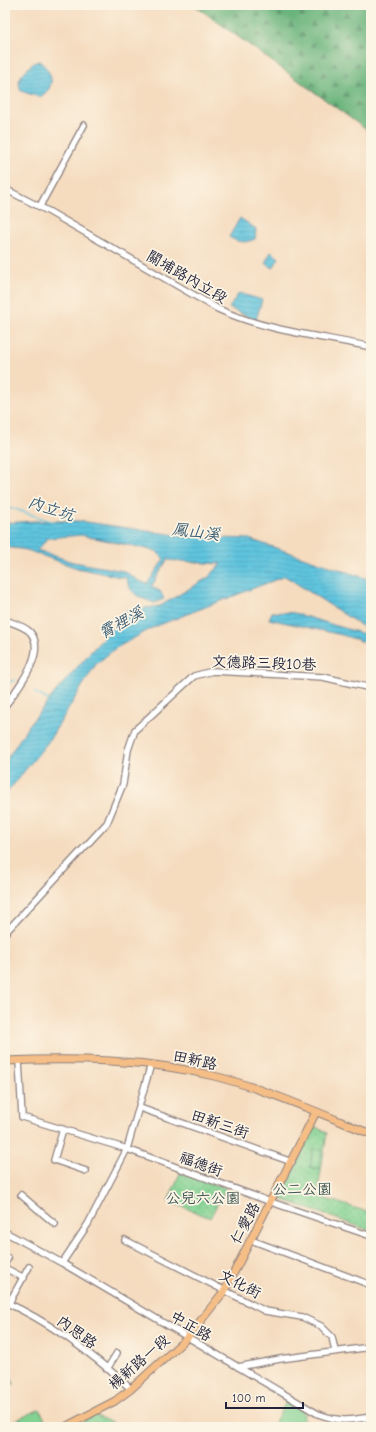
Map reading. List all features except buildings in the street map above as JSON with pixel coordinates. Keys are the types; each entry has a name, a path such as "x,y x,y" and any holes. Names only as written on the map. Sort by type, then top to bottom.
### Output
{"main road":[{"name":"田新路","path":"5,1061 92,1059 151,1064 213,1076 316,1112 371,1134"},
{"name":"仁愛路","path":"187,1338 225,1290 292,1162 316,1112"},
{"name":"楊新路一段","path":"65,1427 115,1401 131,1389 187,1338"}],"street":[{"path":"40,206 84,125"},
{"name":"關埔路內立段","path":"5,189 40,206 218,309 233,316 265,326 371,347"},
{"path":"5,620 30,632 36,644 32,666 5,706"},
{"name":"文德路三段10巷","path":"5,933 107,823 123,784 128,750 135,730 194,676 213,671 322,677 371,688"},
{"name":"福德街","path":"19,1060 22,1117 128,1149 271,1202 371,1236"},
{"path":"62,1263 88,1224 128,1149 151,1064"},
{"name":"田新三街","path":"140,1108 292,1162"},
{"path":"63,1129 54,1160 86,1171"},
{"path":"21,1195 55,1224"},
{"name":"中正路","path":"5,1232 62,1263 318,1414 334,1420 343,1421 371,1417"},
{"name":"文化街","path":"125,1240 265,1311 302,1317 321,1326 332,1337 335,1351"},
{"path":"251,1240 371,1285"},
{"path":"7,1302 24,1278 29,1267"},
{"path":"5,1268 24,1278"},
{"name":"內思路","path":"7,1302 32,1314 107,1368 131,1389"},
{"path":"238,1367 335,1351 371,1347"},
{"path":"107,1368 117,1353"},
{"path":"334,1420 335,1427"}],"green space":[{"path":"194,5 371,5 371,133"},
{"name":"公二公園","path":"314,1126 327,1133 317,1196 371,1213 371,1231 281,1199"},
{"path":"313,1149 322,1150 319,1169 310,1167"},
{"name":"公兒六公園","path":"180,1173 226,1188 210,1218 168,1201"},
{"path":"5,1362 14,1384 5,1388"},
{"path":"286,1402 304,1412 303,1427 272,1427"},
{"path":"40,1409 48,1427 8,1427 6,1425"},
{"path":"95,1415 120,1427 73,1427"}],"water":[{"path":"39,61 44,65 50,75 51,85 45,93 39,97 21,91 19,82 27,69"},
{"path":"240,218 256,229 255,239 242,242 229,237"},
{"path":"271,252 279,258 273,268 265,263"},
{"path":"239,293 262,300 256,320 229,308"},
{"name":"鳳山溪","path":"34,521 79,521 190,537 249,539 371,580 371,644 342,635 269,619 272,612 294,613 367,635 365,628 285,576 154,627 116,648 96,664 48,742 5,795 5,762 29,725 57,690 127,611 160,606 209,577 221,564 167,560 151,587 160,591 164,599 154,603 136,595 128,584 126,578 77,568 27,550 5,547 5,523","holes":["81,535 156,551 164,559 147,584 139,581 124,571 73,562 37,550 48,538"]}],"waterway":[{"name":"內立坑","path":"5,508 15,509 53,522"},
{"path":"5,683 15,680"},
{"path":"34,692 50,701"}],"water label":[{"name":"霄裡溪","path":"121,623"}]}
